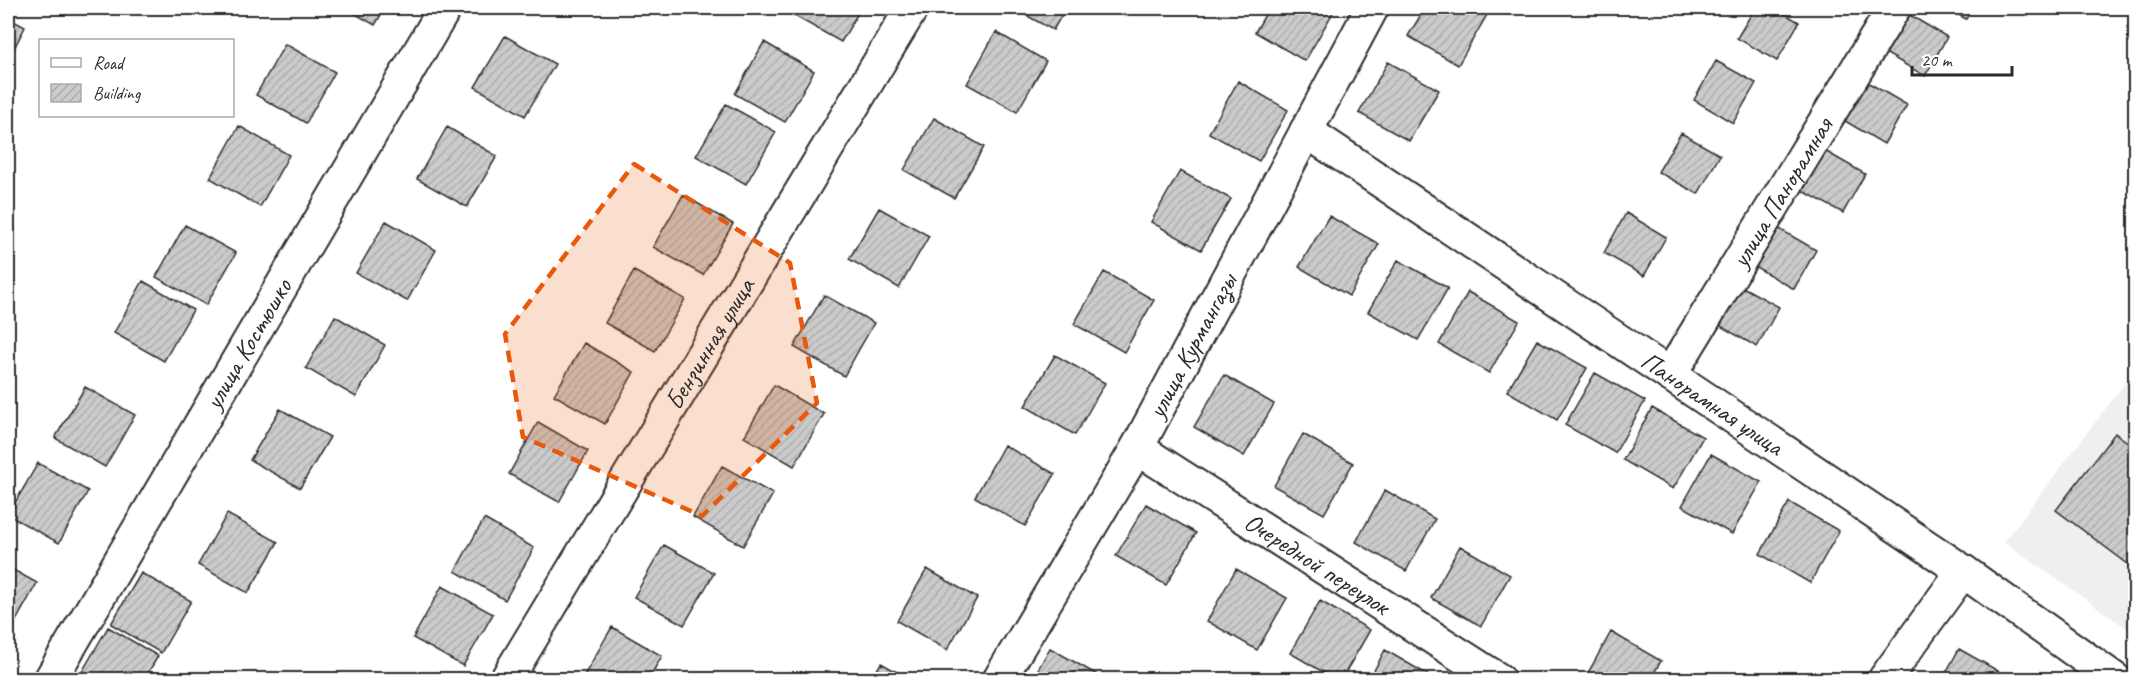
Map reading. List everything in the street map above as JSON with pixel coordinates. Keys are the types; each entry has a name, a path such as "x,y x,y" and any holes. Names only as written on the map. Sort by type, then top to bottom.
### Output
{"street":[{"name":"улица Костюшко","path":"50,680 445,8"},
{"name":"Бензинная улица","path":"506,680 912,8"},
{"name":"улица Курмангазы","path":"999,680 1137,448 1372,8"},
{"name":"улица Панорамная","path":"1670,375 1894,8"},
{"name":"Панорамная улица","path":"1306,131 1963,571 2116,680"},
{"name":"Очередной переулок","path":"1137,448 1499,680"},
{"path":"1884,680 1963,571"}],"highlighted area":[{"path":"634,164 790,263 817,403 702,516 523,437 505,334"}],"shaded area":[{"path":"2135,370 2135,634 2004,542"}],"building":[{"path":"345,8 385,8 375,25"},
{"path":"795,8 861,8 841,42 791,14"},
{"path":"1013,8 1066,8 1053,30"},
{"path":"1269,8 1335,9 1305,61 1255,32"},
{"path":"1425,8 1478,8 1488,13 1458,65 1408,36"},
{"path":"1755,8 1775,8 1799,22 1777,61 1737,38"},
{"path":"1946,8 1973,8 1966,19"},
{"path":"1908,14 1947,37 1925,76 1885,53"},
{"path":"8,18 25,27 8,60"},
{"path":"996,32 1046,61 1017,112 967,84"},
{"path":"505,36 555,64 525,116 475,87"},
{"path":"764,42 814,71 785,122 735,94"},
{"path":"285,44 335,72 306,123 256,95"},
{"path":"1716,61 1756,83 1733,123 1694,100"},
{"path":"1388,62 1439,90 1409,141 1359,113"},
{"path":"1238,81 1288,110 1259,161 1209,133"},
{"path":"1867,82 1907,105 1884,144 1845,121"},
{"path":"726,104 776,132 746,184 696,156"},
{"path":"934,118 984,147 954,198 904,170"},
{"path":"239,126 289,155 260,207 210,178"},
{"path":"447,127 497,156 467,207 417,179"},
{"path":"1681,133 1720,155 1698,194 1658,172"},
{"path":"1825,151 1865,174 1843,213 1803,191"},
{"path":"1180,171 1231,199 1201,250 1151,222"},
{"path":"683,195 733,224 703,275 653,247"},
{"path":"879,208 929,236 899,288 849,259"},
{"path":"1626,213 1666,237 1644,276 1604,253"},
{"path":"1329,216 1379,244 1349,296 1299,267"},
{"path":"386,221 436,250 407,301 356,273"},
{"path":"185,225 236,253 206,305 156,277"},
{"path":"1776,227 1816,250 1794,289 1754,266"},
{"path":"1398,260 1448,288 1418,340 1368,312"},
{"path":"634,271 685,299 655,351 605,323"},
{"path":"1104,272 1154,300 1124,352 1074,324"},
{"path":"143,281 193,310 164,361 114,333"},
{"path":"1739,285 1779,307 1757,347 1717,324"},
{"path":"1468,292 1519,321 1489,373 1439,344"},
{"path":"824,295 874,323 844,376 794,347"},
{"path":"335,316 385,345 356,397 306,368"},
{"path":"1537,340 1587,368 1557,420 1507,391"},
{"path":"584,343 634,372 605,424 554,395"},
{"path":"1055,355 1105,383 1075,435 1025,406"},
{"path":"1595,373 1645,401 1615,453 1565,425"},
{"path":"1224,375 1274,404 1244,456 1194,427"},
{"path":"774,385 824,414 794,466 744,437"},
{"path":"85,387 135,415 105,467 55,438"},
{"path":"1652,408 1703,437 1673,489 1623,460"},
{"path":"280,409 330,437 300,488 250,460"},
{"path":"538,422 588,451 559,502 509,474"},
{"path":"2115,433 2136,448 2136,570 2056,510"},
{"path":"1303,434 1353,463 1324,514 1274,486"},
{"path":"1004,445 1055,474 1025,526 975,497"},
{"path":"1711,454 1761,482 1732,534 1682,506"},
{"path":"38,463 88,491 59,543 8,515"},
{"path":"722,466 773,494 743,546 693,517"},
{"path":"1385,490 1435,519 1406,571 1356,542"},
{"path":"1789,502 1839,531 1810,583 1760,554"},
{"path":"1146,504 1196,533 1166,585 1116,556"},
{"path":"227,514 278,542 248,593 198,565"},
{"path":"484,519 534,548 505,600 455,571"},
{"path":"664,545 714,573 684,625 634,597"},
{"path":"1460,546 1510,575 1481,626 1431,598"},
{"path":"8,567 37,583 8,635"},
{"path":"927,569 977,598 947,650 897,621"},
{"path":"1236,569 1287,598 1257,650 1207,621"},
{"path":"141,573 191,601 161,653 111,624"},
{"path":"442,586 493,614 463,666 413,638"},
{"path":"1320,601 1370,630 1341,680 1337,680 1290,653"},
{"path":"108,627 158,656 144,680 78,679"},
{"path":"612,627 662,656 648,680 582,679"},
{"path":"1611,632 1661,661 1650,680 1584,680"},
{"path":"1050,648 1101,677 1099,680 1032,680"},
{"path":"1959,649 2009,677 2008,680 1942,680"},
{"path":"1385,650 1435,679 1435,680 1369,680"},
{"path":"881,663 911,680 871,680"}]}
